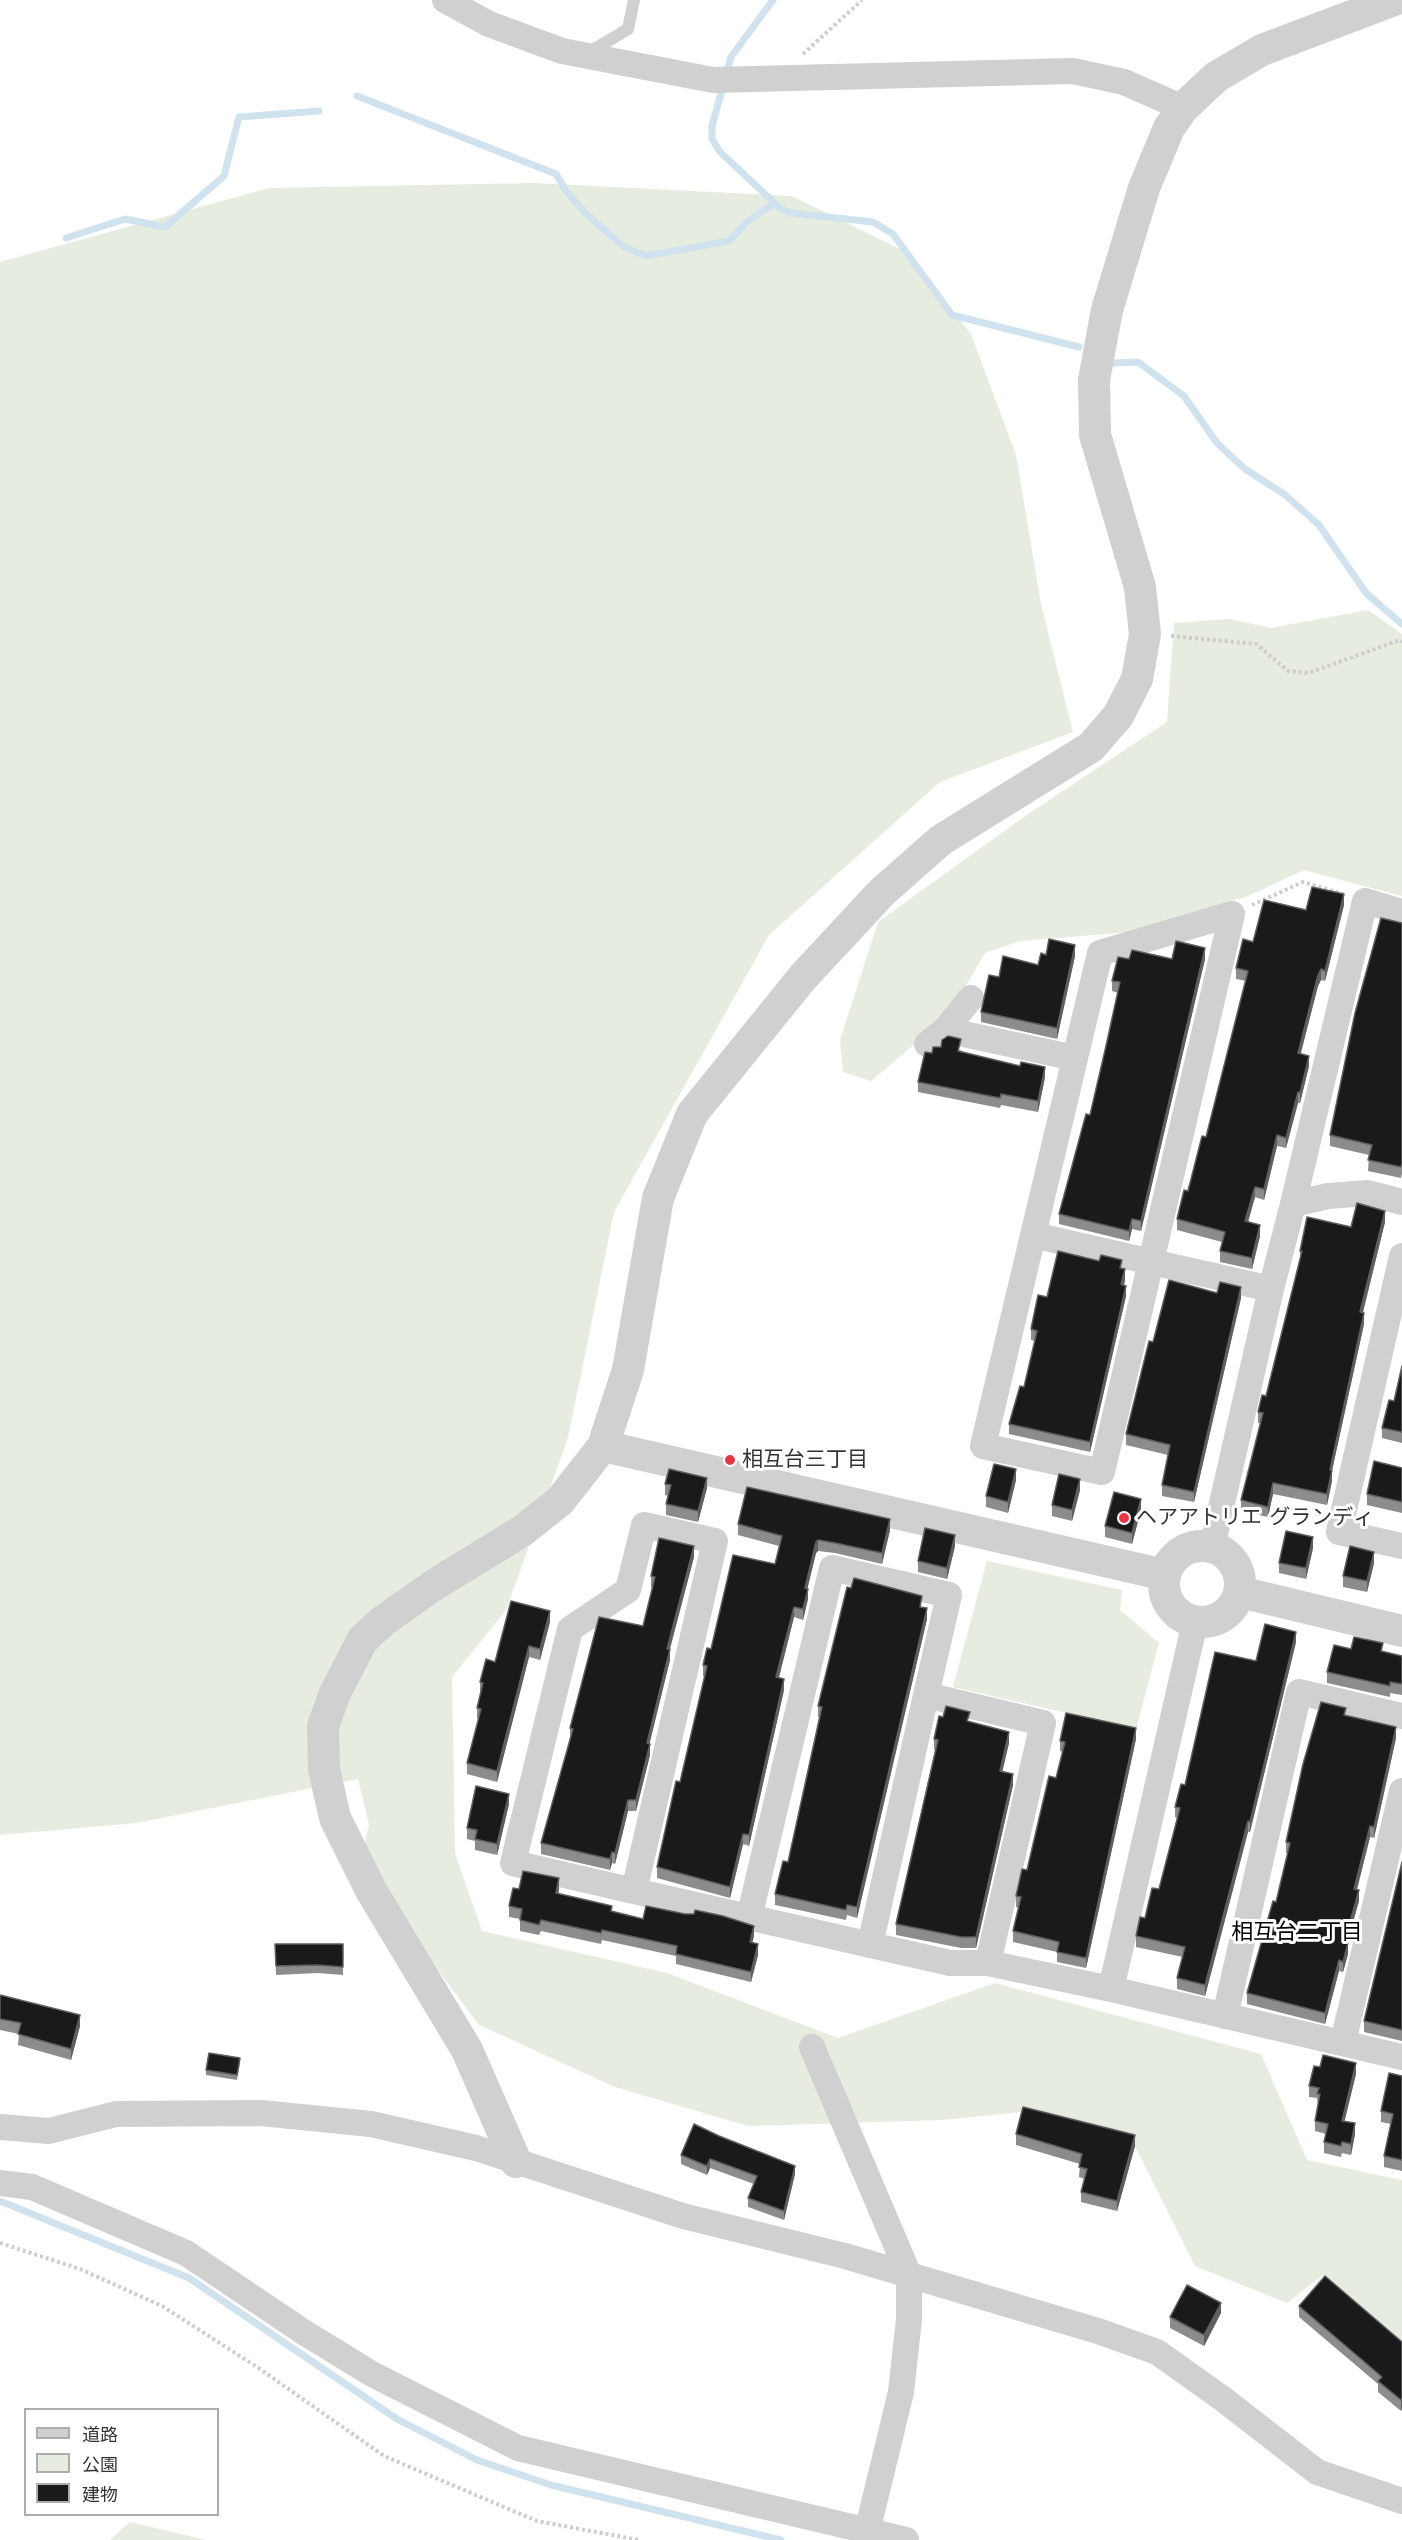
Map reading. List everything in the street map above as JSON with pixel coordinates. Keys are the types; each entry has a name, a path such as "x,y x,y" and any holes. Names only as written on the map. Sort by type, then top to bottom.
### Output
{"street":[{"path":"445,0 489,24 562,51 712,80 1073,71 1124,82 1183,108"},
{"path":"516,2162 467,2050 372,1892 335,1818 324,1769 323,1726 335,1693 363,1640 384,1621 434,1585 522,1531 560,1501 603,1446 628,1370 658,1198 693,1114 803,977 882,891 941,840 1091,747 1118,716 1137,679 1145,634 1140,587 1095,435 1094,380 1107,310 1144,188 1169,128 1183,108 1216,77 1262,50 1394,0"},
{"path":"1212,1547 1270,1290 1293,1204 1365,901 1402,912"},
{"path":"1233,914 1102,1472 983,1446 1100,953 1233,914"},
{"path":"971,998 936,1037 1075,1058"},
{"path":"1293,1204 1328,1196 1368,1193 1402,1202"},
{"path":"1034,1235 1270,1290"},
{"path":"1402,1256 1339,1532 1402,1546"},
{"path":"603,1446 1165,1575"},
{"path":"634,1891 716,1541 644,1525 628,1590 570,1629 513,1863 749,1918 950,1963 988,1963 1111,1989 1402,2057"},
{"path":"1212,1547 1223,1552 1238,1570 1240,1592 1236,1604 1218,1619 1195,1622 1183,1618 1167,1599 1165,1575 1170,1564 1188,1549 1212,1547"},
{"path":"749,1918 832,1568 949,1594 870,1945"},
{"path":"1240,1592 1402,1631"},
{"path":"1111,1989 1195,1622"},
{"path":"1225,2016 1299,1692 1402,1716"},
{"path":"926,1695 1043,1723 988,1963"},
{"path":"1343,2042 1402,1791"},
{"path":"812,2047 909,2275 909,2319 901,2392 866,2534"},
{"path":"0,2127 49,2131 116,2114 261,2113 371,2124 476,2148 683,2216 909,2275 1098,2331 1157,2352 1317,2472 1402,2501"},
{"path":"0,2183 32,2187 186,2253 305,2333 372,2374 518,2448 866,2534 906,2540"}],"lane":[{"path":"584,55 628,29 634,0"}],"path":[{"path":"777,79 862,0"},
{"path":"1145,634 1256,644 1288,671 1308,674 1400,640 1402,642"},
{"path":"1233,914 1303,882 1365,901"},
{"path":"0,2243 80,2269 162,2306 257,2367 384,2456 537,2521 639,2540"}],"green space":[{"path":"534,183 792,196 906,252 971,334 1016,455 1041,604 1073,732 940,782 769,935 614,1212 568,1438 506,1610 452,1677 455,1853 482,1931 667,1973 838,2038 995,1983 1261,2054 1307,2160 1402,2180 1402,2346 1323,2275 1287,2303 1195,2266 1133,2142 1021,2112 943,2120 748,2126 615,2087 479,2025 421,1947 363,1850 369,1825 358,1779 136,1823 0,1835 0,262 269,188"},
{"path":"1368,610 1402,634 1402,896 1304,870 1248,896 1130,932 1020,941 985,953 947,1017 871,1081 843,1072 840,1040 878,922 1028,814 1167,722 1174,623 1230,619 1271,628"},
{"path":"987,1561 1122,1590 1120,1610 1159,1643 1136,1729 953,1687"},
{"path":"130,2522 206,2540 110,2540"}],"building":[{"path":"1312,887 1344,894 1325,971 1321,969 1318,975 1298,1053 1309,1056 1300,1093 1298,1092 1286,1138 1277,1135 1264,1189 1255,1187 1245,1221 1260,1225 1252,1258 1220,1251 1225,1232 1177,1219 1184,1190 1188,1191 1202,1136 1206,1137 1248,971 1236,968 1243,939 1253,942 1264,900 1306,910"},
{"path":"1381,918 1402,923 1401,1167 1368,1160 1372,1145 1330,1135 1355,1013"},
{"path":"1049,939 1075,945 1057,1028 981,1012 989,975 999,977 1003,956 1038,965 1041,953 1046,955"},
{"path":"1176,941 1205,948 1141,1221 1132,1219 1129,1231 1059,1214 1086,1114 1090,1115 1106,1046 1120,982 1112,981 1118,957 1129,959 1132,950 1172,959"},
{"path":"948,1036 961,1039 958,1051 1020,1066 1021,1062 1045,1067 1038,1101 1001,1094 1000,1098 918,1082 925,1052 932,1053 933,1047 941,1047 942,1040"},
{"path":"1357,1203 1385,1211 1360,1312 1364,1313 1330,1470 1332,1470 1327,1494 1273,1483 1268,1507 1241,1500 1263,1413 1258,1412 1262,1395 1266,1396 1302,1251 1300,1251 1307,1217 1351,1227"},
{"path":"1058,1251 1099,1261 1101,1255 1122,1260 1120,1268 1125,1269 1121,1284 1126,1286 1090,1442 1009,1424 1020,1386 1024,1387 1037,1331 1031,1329 1038,1295 1047,1297"},
{"path":"1169,1280 1217,1293 1220,1282 1241,1287 1194,1492 1162,1485 1170,1445 1126,1434 1149,1341 1153,1342"},
{"path":"1402,1366 1402,1432 1382,1428 1389,1400 1394,1401"},
{"path":"1374,1461 1402,1468 1402,1502 1367,1494"},
{"path":"994,1464 1016,1469 1008,1502 986,1496"},
{"path":"669,1469 707,1478 698,1511 666,1504 671,1485 665,1484"},
{"path":"1059,1474 1080,1479 1072,1510 1052,1505"},
{"path":"747,1487 890,1519 882,1553 818,1540 816,1542 805,1588 808,1589 803,1609 794,1607 776,1677 784,1679 749,1835 743,1834 730,1887 657,1867 676,1781 680,1782 707,1666 703,1665 707,1648 711,1649 733,1555 775,1564 782,1536 738,1524"},
{"path":"1114,1492 1141,1499 1132,1533 1105,1526"},
{"path":"925,1528 955,1535 947,1568 918,1561"},
{"path":"1286,1531 1313,1537 1306,1568 1279,1563"},
{"path":"659,1538 694,1546 667,1649 670,1649 636,1800 628,1800 615,1853 612,1852 610,1859 541,1843 573,1729 570,1728 599,1617 643,1626 655,1577 651,1576"},
{"path":"1350,1546 1374,1552 1367,1581 1343,1576"},
{"path":"854,1578 922,1596 920,1607 927,1608 857,1907 847,1905 846,1910 775,1894 783,1861 788,1862 822,1707 818,1706 847,1587 851,1588"},
{"path":"511,1601 550,1611 540,1649 529,1646 497,1771 467,1763 481,1709 477,1708 486,1659 495,1662"},
{"path":"1265,1624 1296,1632 1250,1822 1248,1821 1205,1985 1177,1978 1185,1947 1136,1936 1140,1917 1145,1918 1152,1888 1159,1889 1180,1808 1175,1807 1181,1784 1185,1785 1215,1652 1256,1661"},
{"path":"1354,1637 1383,1643 1381,1651 1402,1656 1402,1684 1390,1682 1390,1686 1327,1672 1334,1645 1351,1649"},
{"path":"1321,1702 1346,1708 1344,1715 1396,1727 1374,1827 1370,1826 1354,1889 1359,1890 1344,1943 1348,1943 1343,1962 1339,1960 1325,2013 1247,1993 1273,1901 1276,1902 1290,1843 1286,1842 1303,1764"},
{"path":"946,1706 970,1712 967,1721 1009,1732 1000,1771 1013,1774 976,1937 961,1937 896,1924 938,1740 934,1739 939,1716 943,1717"},
{"path":"1066,1713 1136,1728 1086,1958 1057,1952 1059,1942 1013,1931 1021,1897 1016,1896 1022,1869 1027,1870 1049,1776 1056,1778 1065,1742 1060,1741"},
{"path":"476,1786 509,1794 497,1844 475,1839 477,1830 467,1828"},
{"path":"1402,1862 1402,2030 1364,2021"},
{"path":"523,1871 559,1878 556,1893 612,1906 611,1911 643,1919 646,1906 685,1914 694,1914 695,1910 754,1926 750,1942 758,1944 751,1972 676,1954 677,1946 602,1930 601,1933 541,1920 539,1925 520,1920 522,1909 509,1906 513,1888 519,1889"},
{"path":"275,1944 343,1944 343,1967 276,1966"},
{"path":"0,1995 80,2015 71,2049 18,2034 21,2023 0,2019"},
{"path":"209,2053 240,2058 237,2075 206,2070"},
{"path":"1323,2055 1356,2063 1342,2121 1355,2123 1351,2144 1342,2142 1341,2146 1324,2142 1328,2124 1315,2121 1319,2088 1309,2086 1314,2066 1320,2067"},
{"path":"1389,2073 1402,2076 1402,2160 1384,2156 1393,2114 1381,2111"},
{"path":"1023,2107 1135,2135 1117,2201 1081,2192 1087,2169 1079,2167 1082,2154 1016,2134"},
{"path":"694,2124 795,2166 784,2211 748,2198 757,2176 710,2159 707,2166 681,2155"},
{"path":"1325,2276 1402,2342 1401,2400 1378,2381 1382,2377 1299,2306"},
{"path":"1187,2285 1221,2303 1204,2335 1170,2317"}],"waterway":[{"path":"773,0 731,57 712,126 712,139 720,152 780,208 791,213 873,222 893,234 952,315 1079,347"},
{"path":"357,96 556,174 566,191 586,214 624,247 646,256 729,241 747,222 774,203"},
{"path":"66,238 125,219 165,227 224,176 239,117 319,111"},
{"path":"1114,363 1138,362 1184,396 1217,443 1245,469 1284,494 1319,525 1366,593 1402,624"},
{"path":"0,2201 189,2278 397,2419 477,2460 551,2485 781,2540"}],"place":[{"name":"相互台三丁目","path":"730,1460"},
{"name":"ヘアアトリエ グランディ","path":"1124,1518"}],"district":[{"name":"相互台二丁目","path":"1297,1933"}]}
